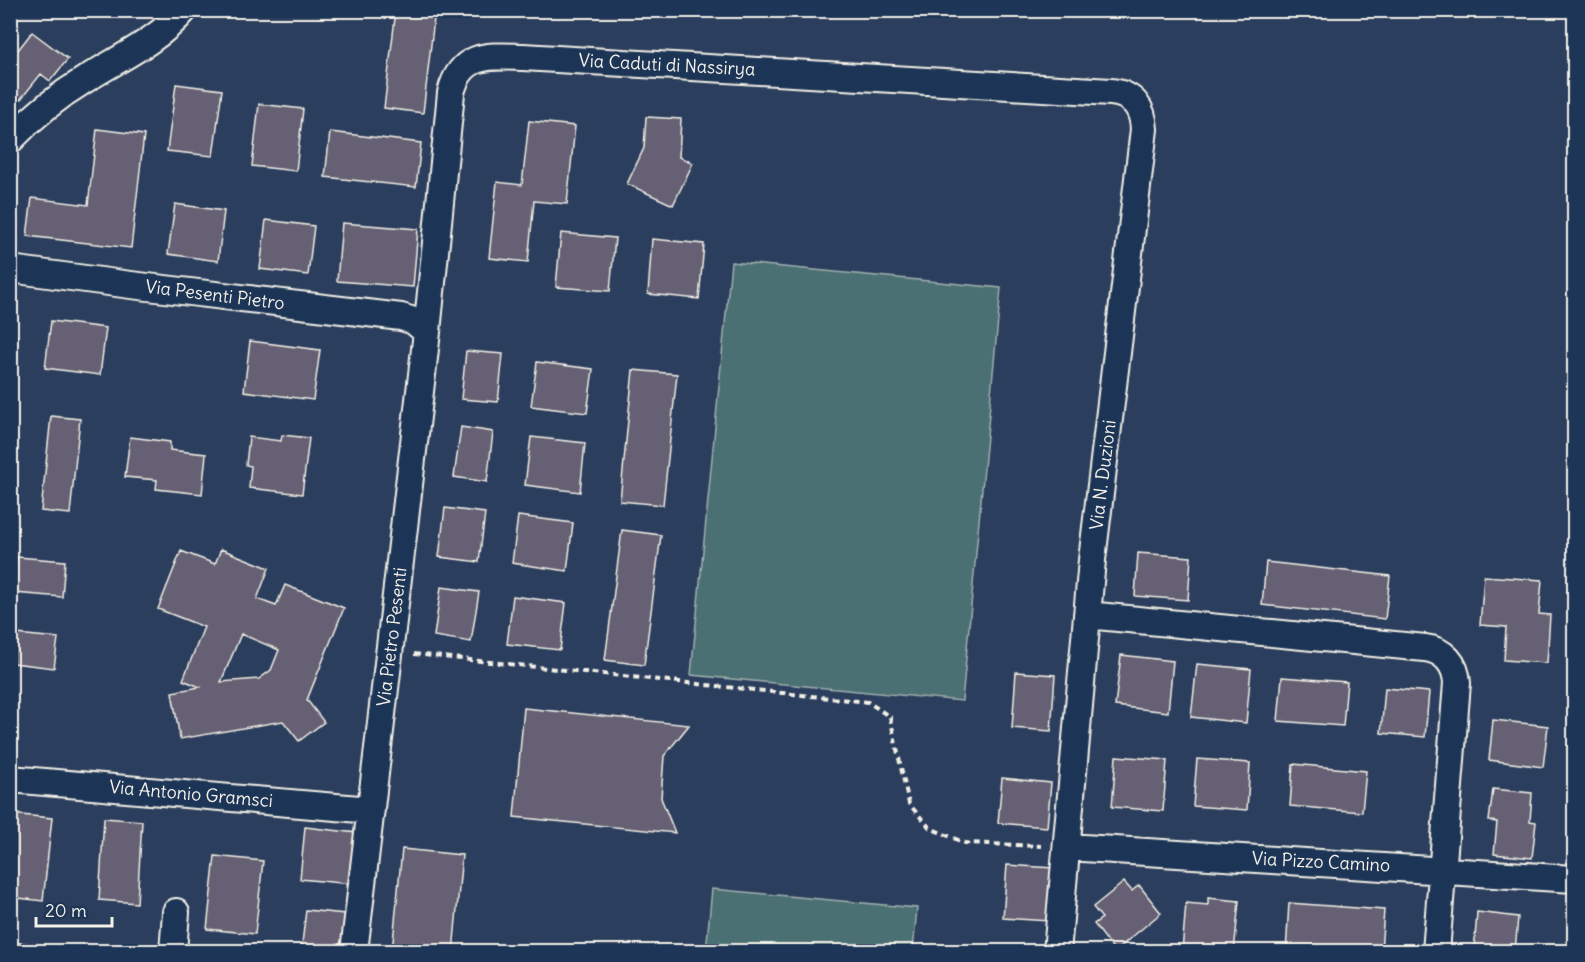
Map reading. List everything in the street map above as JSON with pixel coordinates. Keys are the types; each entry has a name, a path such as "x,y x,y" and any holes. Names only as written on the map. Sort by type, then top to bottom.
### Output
{"street":[{"path":"10,140 55,100 140,46 170,24 184,10"},
{"name":"Via Caduti di Nassirya","path":"423,329 451,93 454,82 463,69 480,58 535,58 1111,92 1125,95 1138,104"},
{"name":"Via N. Duzioni","path":"1057,951 1087,615 1144,129 1144,120 1138,104"},
{"name":"Via Pesenti Pietro","path":"10,269 401,317 423,329"},
{"name":"Via Pietro Pesenti","path":"354,951 423,329"},
{"path":"1087,615 1425,648 1448,658 1455,671 1457,683 1436,951"},
{"name":"Via Antonio Gramsci","path":"10,779 371,810"},
{"name":"Via Pizzo Camino","path":"1067,847 1575,879"},
{"path":"173,951 176,912"}],"path":[{"path":"389,651 868,702 890,717 909,804 930,828 965,843 1067,847"}],"green space":[{"path":"731,262 1001,288 962,701 691,675"},
{"path":"712,889 917,908 913,951 706,951"}],"building":[{"path":"396,10 435,10 423,113 384,108"},
{"path":"32,32 68,59 50,81 41,74 16,105 10,100 10,51 15,54"},
{"path":"176,84 222,90 213,156 167,151"},
{"path":"259,104 303,109 296,171 252,166"},
{"path":"646,117 681,119 679,157 693,163 673,205 627,184 644,148"},
{"path":"529,121 575,126 567,204 534,201 528,262 489,258 497,182 522,185"},
{"path":"97,129 144,135 131,248 27,236 32,198 88,205"},
{"path":"330,132 421,143 416,187 325,177"},
{"path":"175,204 224,211 218,261 168,254"},
{"path":"266,220 314,226 308,275 260,269"},
{"path":"342,223 418,229 413,287 337,281"},
{"path":"561,233 615,238 610,291 556,287"},
{"path":"652,239 704,244 699,299 648,294"},
{"path":"51,321 106,328 100,375 45,368"},
{"path":"10,335 17,336 11,402 10,402"},
{"path":"250,341 320,350 313,400 244,391"},
{"path":"466,351 503,354 498,402 461,399"},
{"path":"537,362 593,369 587,413 531,406"},
{"path":"633,370 677,374 663,505 620,501"},
{"path":"51,416 80,419 70,514 41,511"},
{"path":"461,427 493,432 487,482 454,477"},
{"path":"282,435 309,438 302,494 249,488 251,466 246,465 249,437 281,441"},
{"path":"10,436 13,436 10,462"},
{"path":"130,437 170,442 170,450 206,454 202,494 156,489 157,480 125,477"},
{"path":"531,437 585,443 580,492 525,485"},
{"path":"445,508 485,513 479,562 439,557"},
{"path":"518,516 573,523 567,571 512,563"},
{"path":"622,530 661,535 644,665 605,660"},
{"path":"221,549 269,568 257,599 276,606 285,585 344,608 307,700 324,722 299,741 283,721 180,739 172,692 200,687 183,680 204,627 158,609 181,551 215,564","holes":["241,634 279,650 271,670 259,679 221,682"]},
{"path":"1138,553 1191,557 1188,600 1135,596"},
{"path":"17,557 65,561 62,597 14,593"},
{"path":"1266,562 1390,576 1385,619 1262,605"},
{"path":"1484,576 1542,580 1539,614 1550,615 1547,663 1504,660 1506,627 1480,625"},
{"path":"441,587 479,592 471,642 434,636"},
{"path":"513,596 566,603 560,650 507,644"},
{"path":"16,634 58,638 54,668 13,663"},
{"path":"1121,655 1173,661 1168,712 1115,706"},
{"path":"1197,664 1251,669 1246,723 1191,717"},
{"path":"1016,672 1055,675 1051,731 1012,728"},
{"path":"1282,677 1347,682 1343,726 1278,721"},
{"path":"1385,688 1429,692 1425,737 1381,733"},
{"path":"524,708 689,725 664,756 661,798 675,833 514,817"},
{"path":"1493,720 1548,726 1543,767 1489,760"},
{"path":"1116,756 1167,760 1163,811 1112,807"},
{"path":"1197,759 1250,763 1247,810 1193,806"},
{"path":"1293,764 1366,771 1362,812 1290,806"},
{"path":"1002,778 1051,783 1047,827 998,823"},
{"path":"1493,789 1532,793 1530,821 1536,822 1532,858 1494,854 1497,822 1489,821"},
{"path":"10,814 52,818 43,901 10,897"},
{"path":"104,818 142,821 137,903 99,900"},
{"path":"305,827 357,833 352,884 300,879"},
{"path":"402,849 462,855 453,952 392,952"},
{"path":"215,856 263,861 255,934 207,929"},
{"path":"1007,865 1054,868 1050,921 1003,918"},
{"path":"1124,882 1132,891 1139,885 1161,913 1115,951 1094,924 1102,918 1093,907"},
{"path":"1208,898 1239,901 1234,952 1182,952 1186,903 1208,905"},
{"path":"1289,903 1384,910 1381,952 1286,952"},
{"path":"306,910 345,914 340,952 301,952"},
{"path":"1477,912 1518,917 1515,952 1474,952"},
{"path":"10,942 42,945 41,952 10,952"}]}
